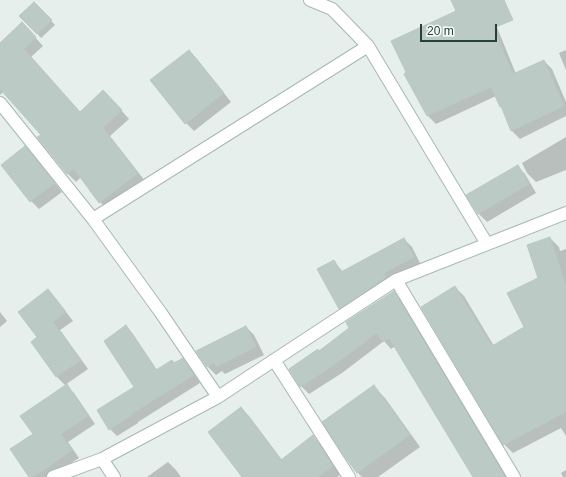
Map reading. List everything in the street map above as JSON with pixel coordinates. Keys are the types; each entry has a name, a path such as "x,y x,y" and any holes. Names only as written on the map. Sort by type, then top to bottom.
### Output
{"street":[{"path":"310,0 332,9 368,46 487,244"},
{"path":"93,219 368,46"},
{"path":"0,103 93,219 161,313 218,397"},
{"path":"52,477 102,459 218,397 396,280 566,213"},
{"path":"396,280 514,477"},
{"path":"274,360 349,477"},
{"path":"102,459 114,477"}],"building":[{"path":"451,0 504,0 513,20 493,28 513,74 544,60 564,106 511,131 501,106 500,107 491,87 427,116 404,74 406,72 391,41 456,11"},
{"path":"34,2 52,20 37,34 19,16"},
{"path":"22,22 36,37 24,49 80,112 103,90 122,110 103,128 138,173 99,203 74,169 67,174 37,137 41,135 0,89 0,43"},
{"path":"189,50 224,93 185,124 150,80"},
{"path":"25,146 55,183 30,202 1,165"},
{"path":"518,165 529,184 478,214 466,195"},
{"path":"550,237 566,286 566,412 503,445 421,307 455,286 492,346 524,327 507,293 538,278 527,245"},
{"path":"404,238 414,257 384,273 386,277 339,309 317,269 334,260 341,272"},
{"path":"48,289 66,312 53,322 81,360 56,377 31,342 37,337 18,312"},
{"path":"394,291 505,477 473,477 389,338 383,342 377,333 334,365 300,387 289,369 318,349 319,351 349,328 346,322"},
{"path":"126,325 156,370 172,360 174,363 183,358 194,375 131,414 132,415 109,430 97,410 134,387 104,341"},
{"path":"246,326 256,347 216,367 214,363 207,367 196,351"},
{"path":"67,384 88,416 61,434 72,450 47,468 32,477 29,477 10,449 33,434 20,416"},
{"path":"374,385 410,435 357,473 322,422"},
{"path":"241,407 281,460 313,435 333,466 318,477 242,477 208,432"}]}
